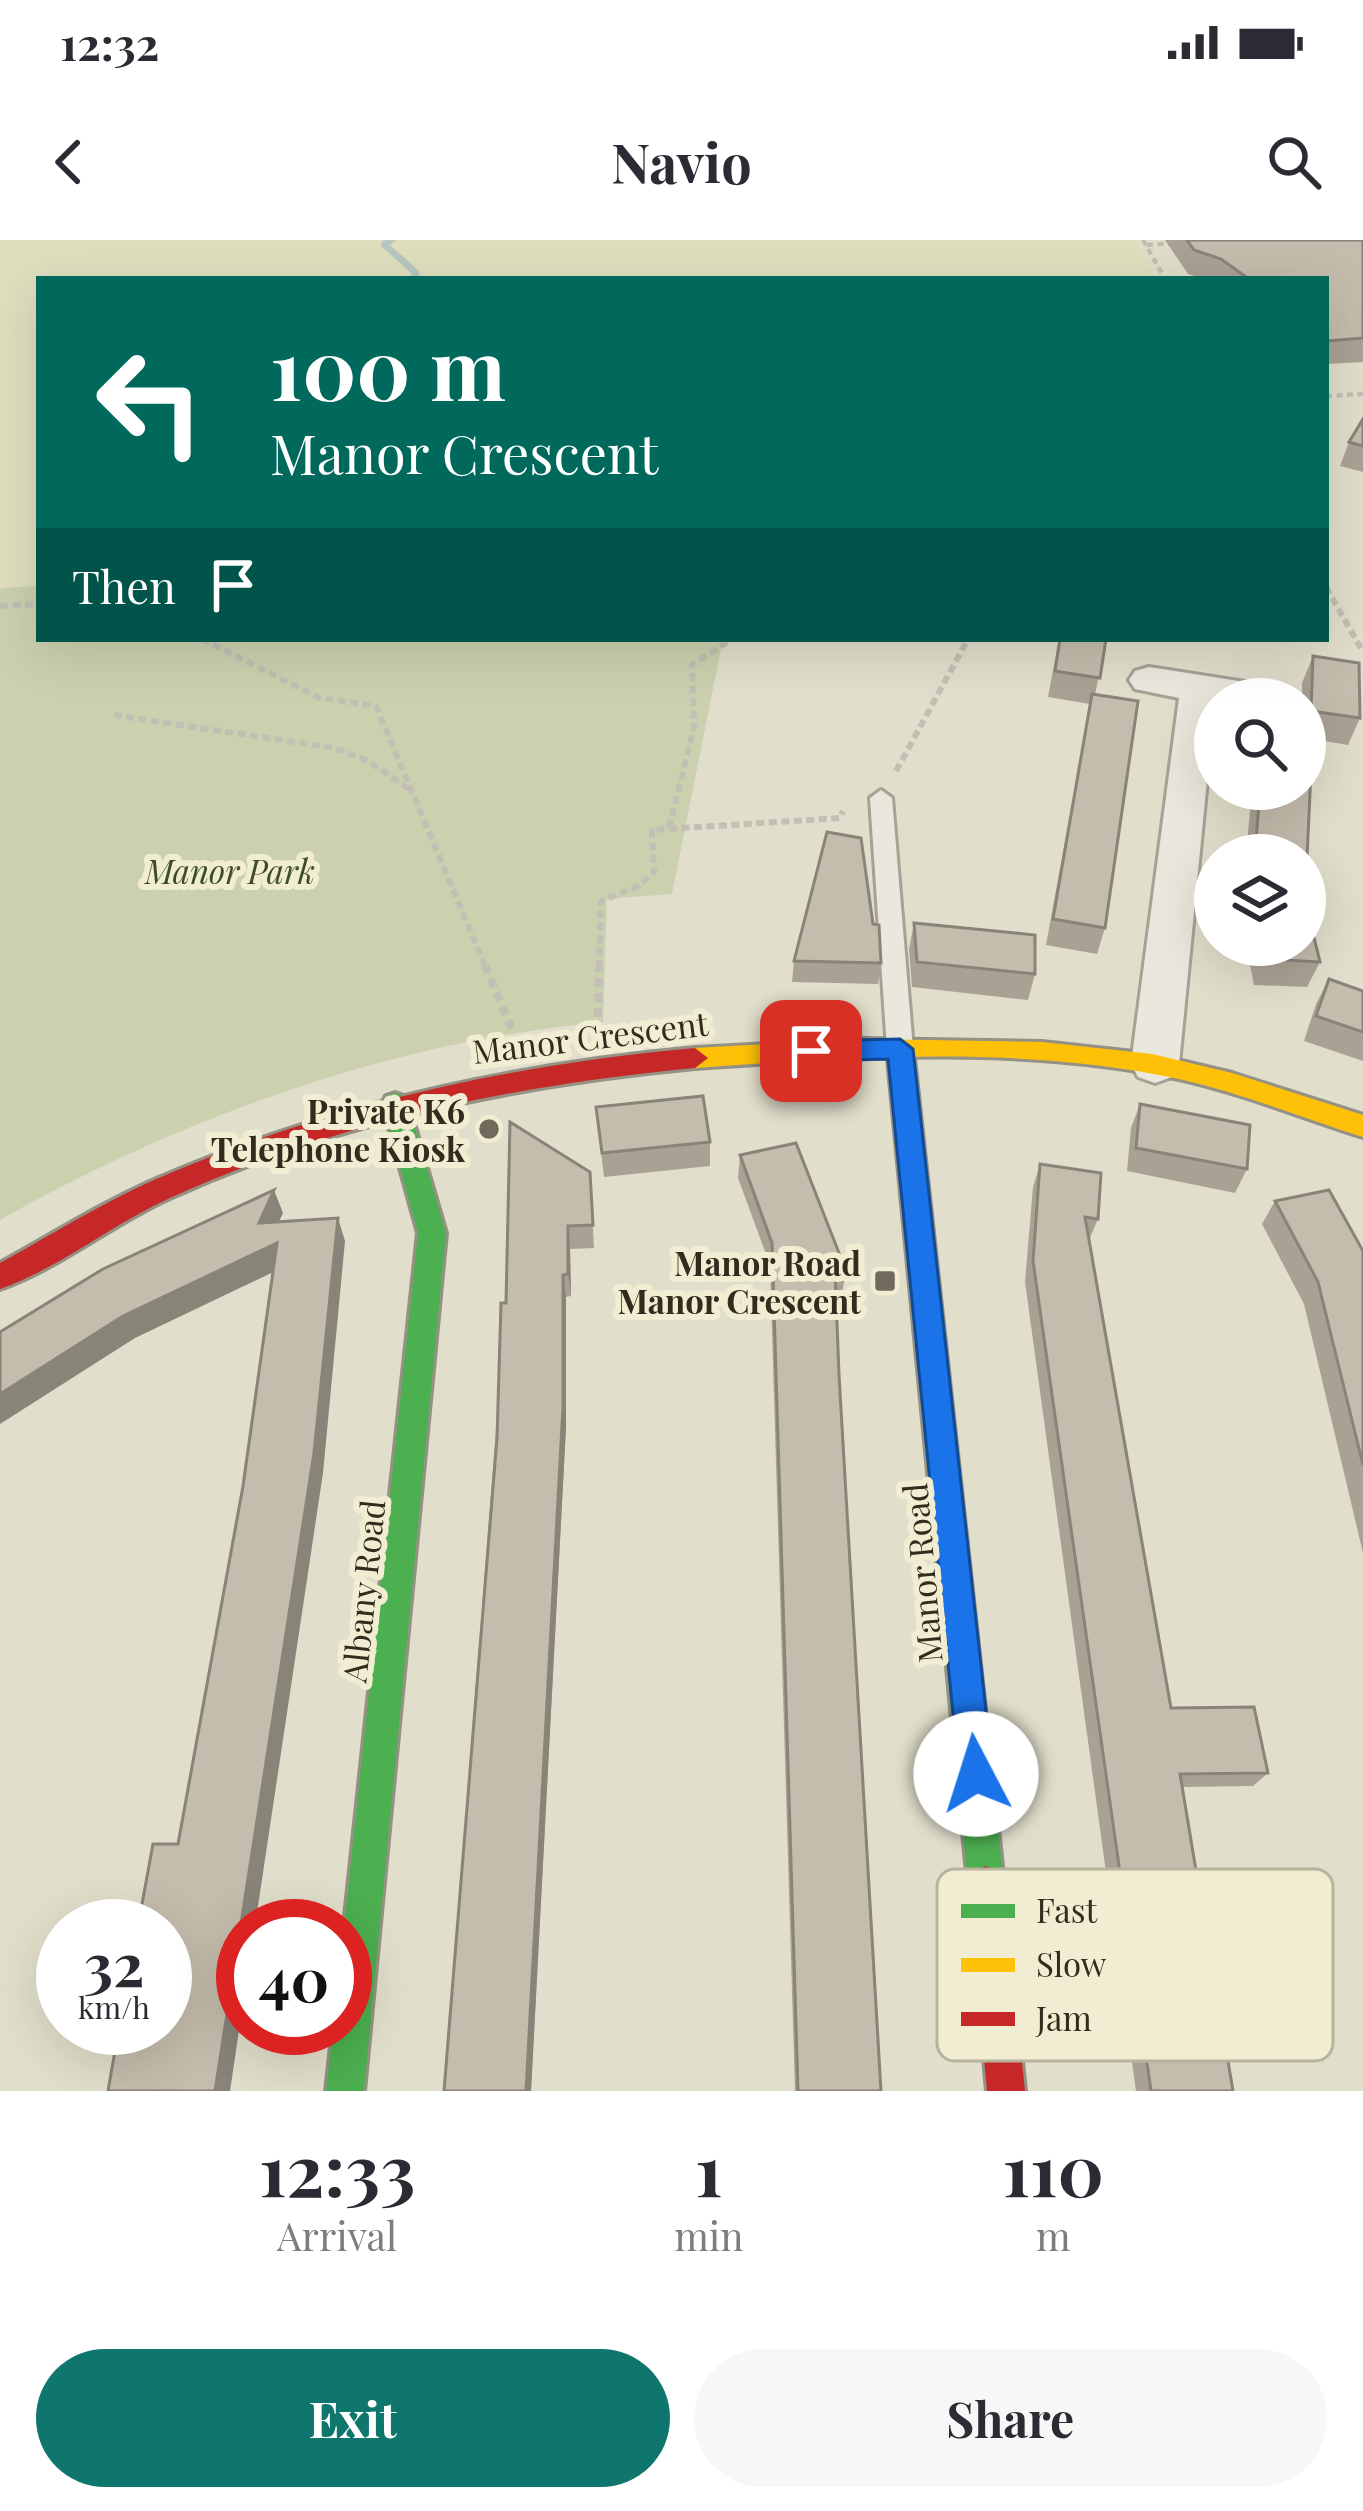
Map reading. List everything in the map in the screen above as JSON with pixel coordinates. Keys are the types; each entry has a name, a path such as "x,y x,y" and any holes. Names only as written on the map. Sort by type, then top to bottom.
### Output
{"street":[{"path":"1149,680 1194,687"},
{"path":"1155,1064 1194,738"},
{"name":"Manor Road","path":"900,1049 940,1390 985,1869"},
{"name":"Manor Crescent","path":"0,1277 158,1191 284,1139 395,1103 601,1065 766,1052 1027,1052 1155,1064 1342,1115 1363,1126"},
{"name":"Albany Road","path":"345,2091 433,1233 395,1103"},
{"name":"Manor Road","path":"1003,2061 1006,2091"}],"lane":[{"path":"886,789 900,1049"}],"path":[{"path":"1163,276 1145,243 1194,242"},
{"path":"1329,396 1363,394"},
{"path":"1329,596 1361,654"},
{"path":"0,606 36,604"},
{"path":"208,642 320,698 376,706 516,1039"},
{"path":"669,828 695,731 699,686 692,665 726,642"},
{"path":"599,1027 601,901 639,886 654,872 652,830 840,818 859,788 886,789 966,642"},
{"path":"114,715 334,748 368,761 413,792"}],"green space":[{"path":"0,240 1135,240 1154,276 36,276 36,586 0,588"},
{"name":"Manor Park","path":"36,586 36,642 722,642 672,894 607,899 603,1022 446,1046 291,1090 142,1148 0,1220 0,588"}],"building":[{"path":"1187,240 1363,240 1363,338 1329,341 1329,276 1245,276 1221,259 1194,250"},
{"path":"1363,419 1363,446 1349,442"},
{"path":"1060,642 1106,642 1100,678 1055,671"},
{"path":"1313,656 1359,663 1360,718 1326,713 1326,678 1312,678"},
{"path":"1092,694 1138,701 1105,928 1053,919"},
{"path":"1258,810 1309,810 1308,834 1257,834"},
{"path":"827,832 861,838 873,924 879,925 881,963 794,961"},
{"path":"914,923 1035,935 1035,974 917,962"},
{"path":"1329,979 1363,991 1363,1032 1316,1016"},
{"path":"703,1096 710,1142 602,1153 596,1107"},
{"path":"1140,1104 1250,1125 1247,1169 1136,1148"},
{"path":"510,1122 590,1172 593,1225 568,1226 568,1274 563,1275 563,1407 526,2091 444,2091 497,1438"},
{"path":"796,1143 846,1271 835,1271 839,1375 881,2091 798,2091 772,1243 740,1155"},
{"path":"1040,1164 1101,1173 1098,1219 1085,1217 1171,1708 1254,1707 1268,1773 1180,1774 1196,1869 1119,1869 1033,1261"},
{"path":"274,1190 259,1223 338,1218 314,1453 245,1899 216,1899 216,2055 221,2055 215,2091 108,2091 114,2055 192,2055 192,1899 143,1899 153,1844 178,1844 243,1486 277,1243 123,1316 0,1394 0,1332 103,1269"},
{"path":"1329,1190 1363,1251 1363,1465 1318,1282 1275,1201"},
{"path":"1147,2061 1228,2061 1233,2091 1151,2091"}],"waterway":[{"path":"392,240 384,244 416,276"}],"traffic: fast":[{"path":"900,1049 984,1869"},
{"path":"345,2091 432,1233 395,1103"}],"traffic: slow":[{"path":"695,1058 924,1048 1098,1057 1205,1076 1363,1126"}],"traffic: jam":[{"path":"0,1277 162,1189 357,1117 489,1085 695,1058"},
{"path":"1003,2061 1006,2091"}],"place":[{"name":"Private K6 Telephone Kiosk","path":"489,1129"},
{"name":"Manor Road Manor Crescent","path":"885,1281"}],"route":[{"path":"811,1051 900,1049 937,1367 976,1774"}]}
